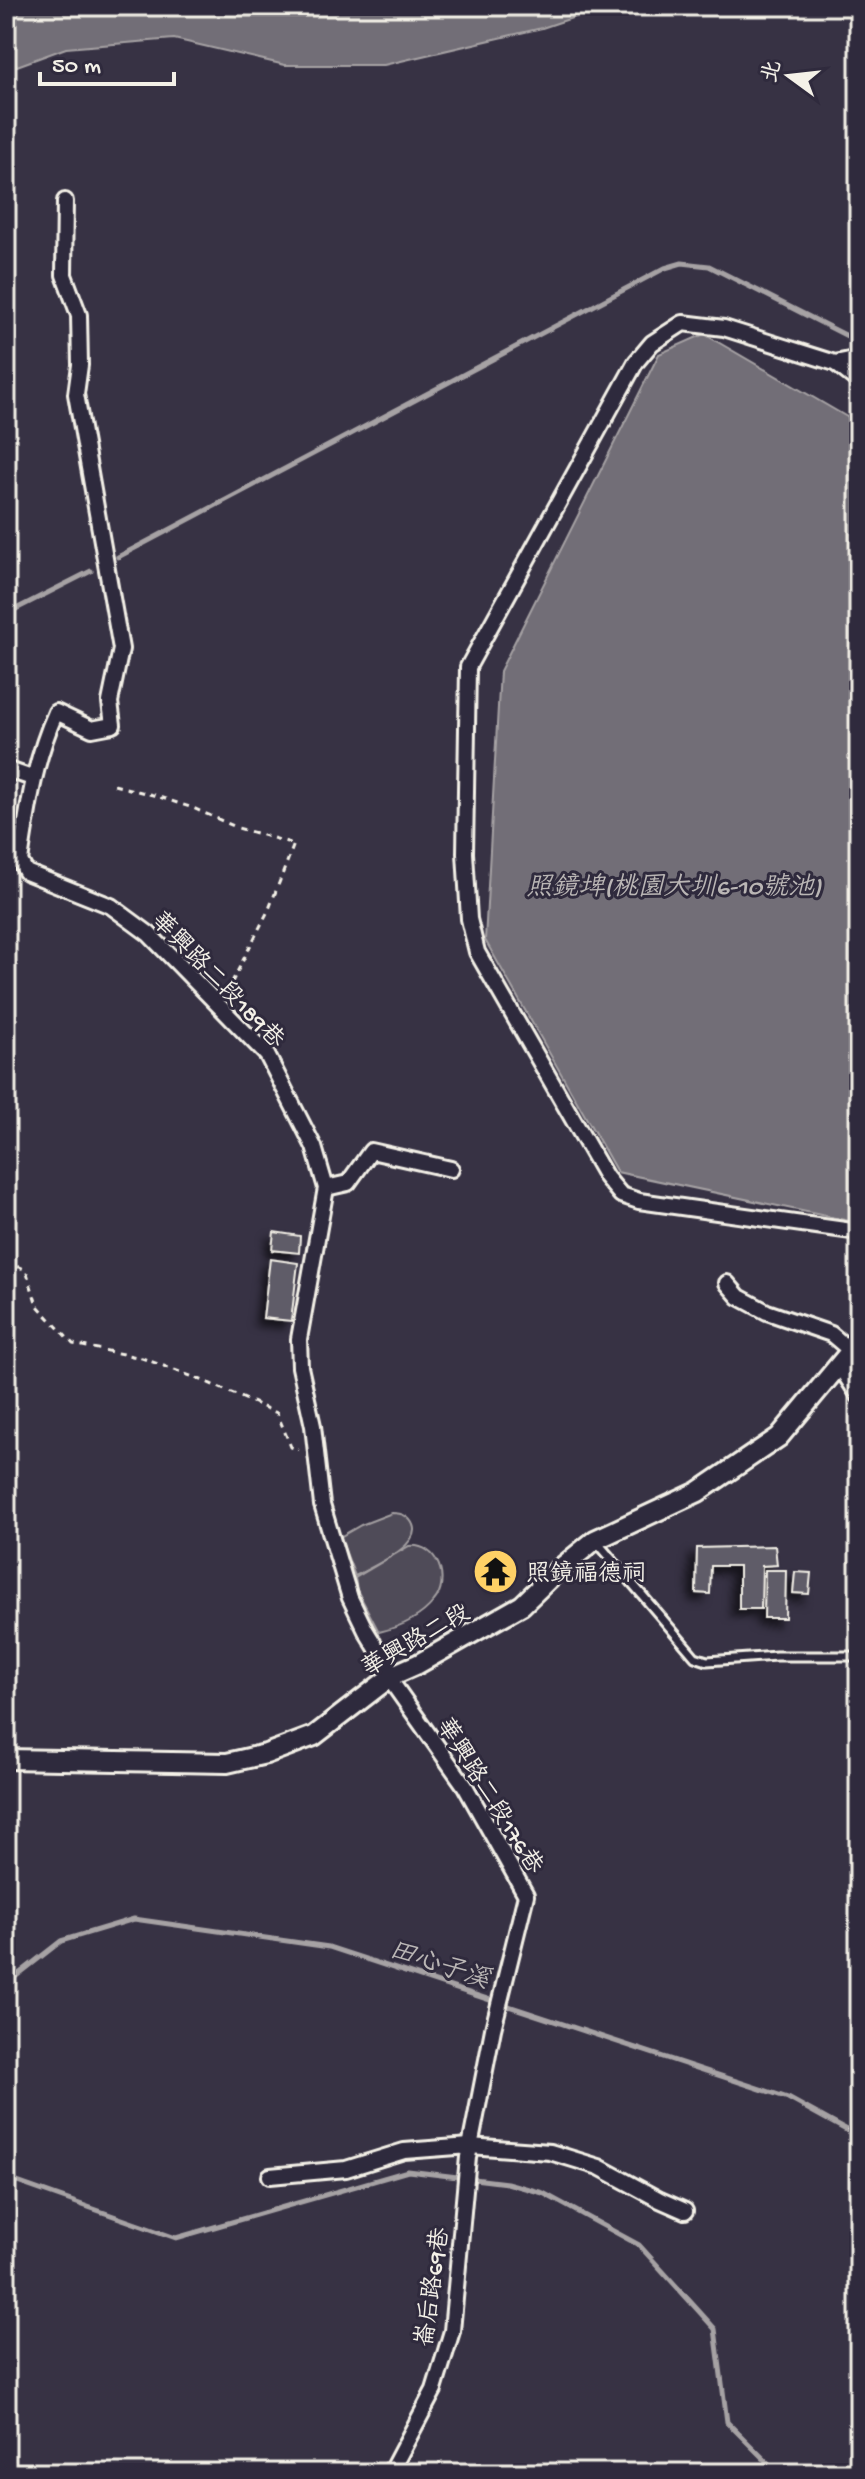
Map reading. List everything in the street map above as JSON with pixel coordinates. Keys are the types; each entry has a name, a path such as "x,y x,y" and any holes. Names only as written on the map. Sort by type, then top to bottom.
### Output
{"street":[{"name":"華興路二段189巷","path":"65,201 64,275 79,315 80,365 76,394 121,649 110,702 113,725 92,729 56,712 42,743 32,778 20,861 26,872 111,906 149,934 267,1055 314,1147 326,1188 299,1339 300,1367 313,1426 322,1505 350,1598 393,1675"},
{"path":"859,382 835,363 724,328 683,323 652,343 636,362 468,667 465,853 469,919 477,952 606,1177 621,1195 639,1201 859,1232"},
{"path":"835,363 859,358"},
{"path":"6,769 32,778"},
{"path":"326,1188 348,1183 371,1151 451,1169"},
{"path":"727,1283 739,1297 767,1312 831,1334 849,1352 859,1396"},
{"name":"華興路二段","path":"6,1759 212,1763 266,1754 314,1736 393,1675 522,1605 595,1540 698,1492 779,1437 849,1352"},
{"name":"華興路二段176巷","path":"393,1675 393,1684 465,1786 526,1895 493,2029"},
{"name":"崙后路69巷","path":"390,2473 434,2390 452,2331 467,2166 493,2029"},
{"path":"270,2176 346,2169 404,2151 470,2146 550,2152 599,2167 685,2211"}],"lane":[{"path":"595,1540 695,1657 707,1661 776,1656 855,1656 859,1660"}],"path":[{"path":"114,785 193,808 238,828 294,844 269,909 218,1008"},
{"path":"6,1262 26,1270 37,1305 73,1344 142,1358 277,1413 291,1447 316,1459"}],"shaded area":[{"path":"392,1513 404,1515 413,1525 414,1533 410,1541 393,1555 355,1576 340,1537"},
{"path":"409,1546 419,1547 434,1557 441,1574 439,1593 416,1617 379,1632 357,1590 355,1578"}],"water":[{"path":"29,6 164,6 295,11 331,6 608,6 542,28 384,65 285,65 174,39 66,48 6,70 6,10"},
{"name":"照鏡埤(桃園大圳6-10號池)","path":"704,334 859,424 859,1223 617,1172 485,940 500,671 659,354"}],"building":[{"path":"274,1232 300,1236 299,1253 272,1250"},
{"path":"270,1259 298,1263 291,1321 263,1318"},
{"path":"775,1546 777,1565 762,1566 761,1609 739,1609 739,1566 711,1566 710,1594 696,1593 697,1548"},
{"name":"照鏡福德祠","path":"495,1559 508,1577 496,1583 483,1566"},
{"path":"765,1570 786,1570 785,1618 764,1618"},
{"path":"795,1572 811,1573 809,1594 793,1593"}],"waterway":[{"path":"118,557 665,268 682,263 709,266 859,342"},
{"path":"6,614 91,571"},
{"name":"田心子溪","path":"6,1984 61,1941 134,1919 329,1947 788,2098 859,2137"},
{"path":"6,2178 176,2238 408,2171 507,2183 543,2193 639,2245 715,2329 727,2422 778,2473"}],"place":[{"name":"照鏡福德祠","path":"495,1572"}]}
